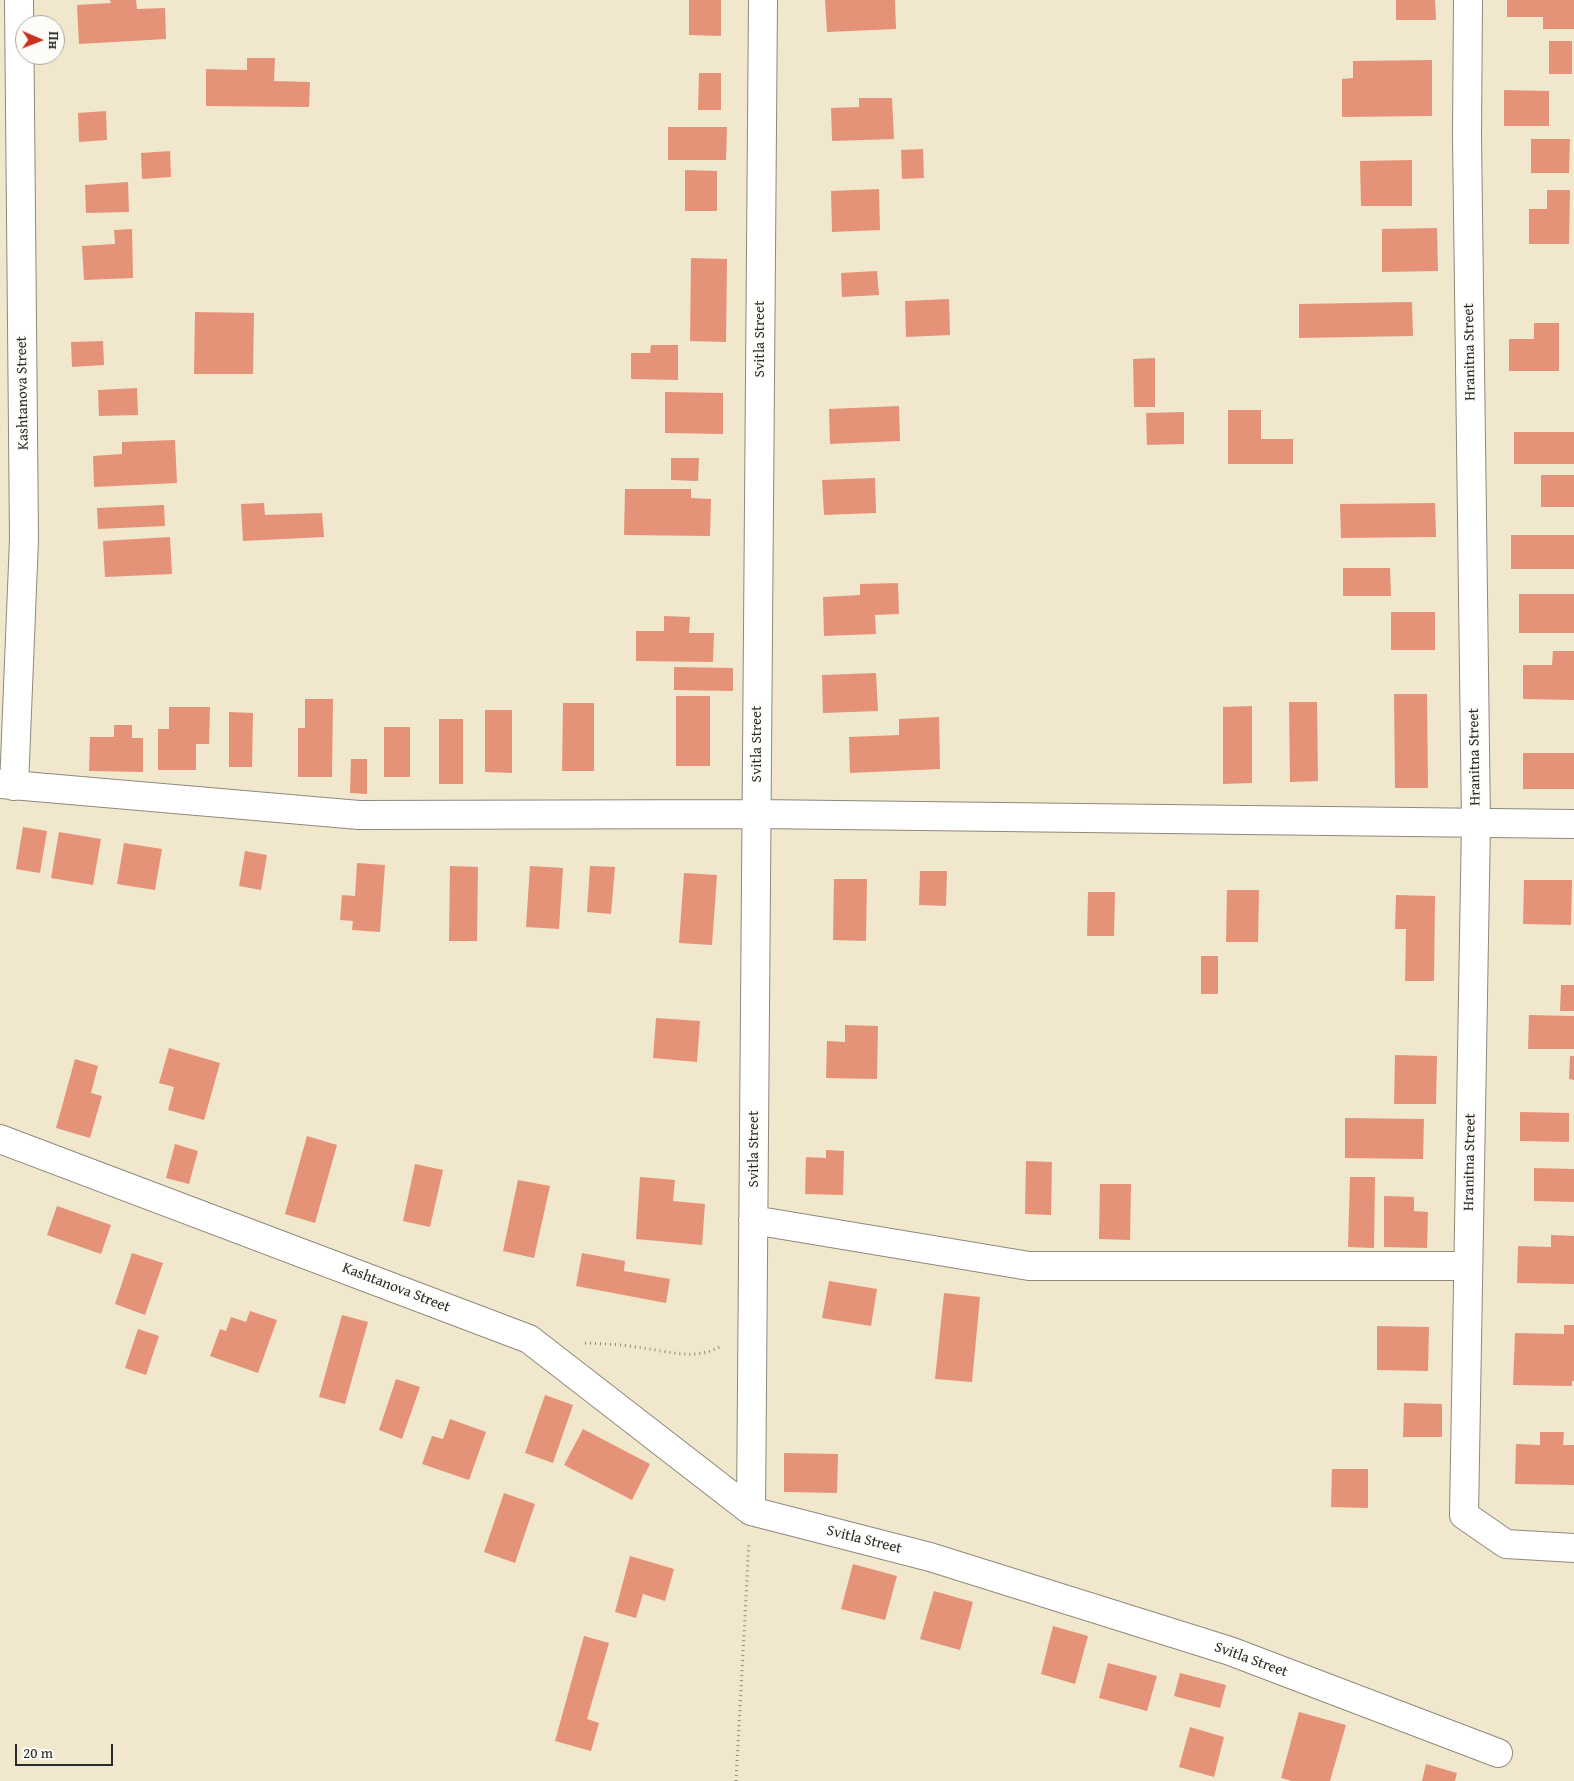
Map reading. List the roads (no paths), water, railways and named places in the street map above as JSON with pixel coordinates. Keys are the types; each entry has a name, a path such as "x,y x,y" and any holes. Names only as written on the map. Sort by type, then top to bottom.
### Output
{"street":[{"name":"Kashtanova Street","path":"7,785 24,539 19,0"},
{"name":"Svitla Street","path":"763,0 750,1511 930,1557 1230,1651 1498,1753"},
{"name":"Hranitna Street","path":"1468,0 1466,136 1476,823 1464,1515 1506,1544 1574,1548"},
{"path":"7,785 359,815 756,814 1574,824"},
{"name":"Kashtanova Street","path":"0,1139 529,1339 750,1511"},
{"path":"753,1220 1029,1266 1468,1266"}]}
